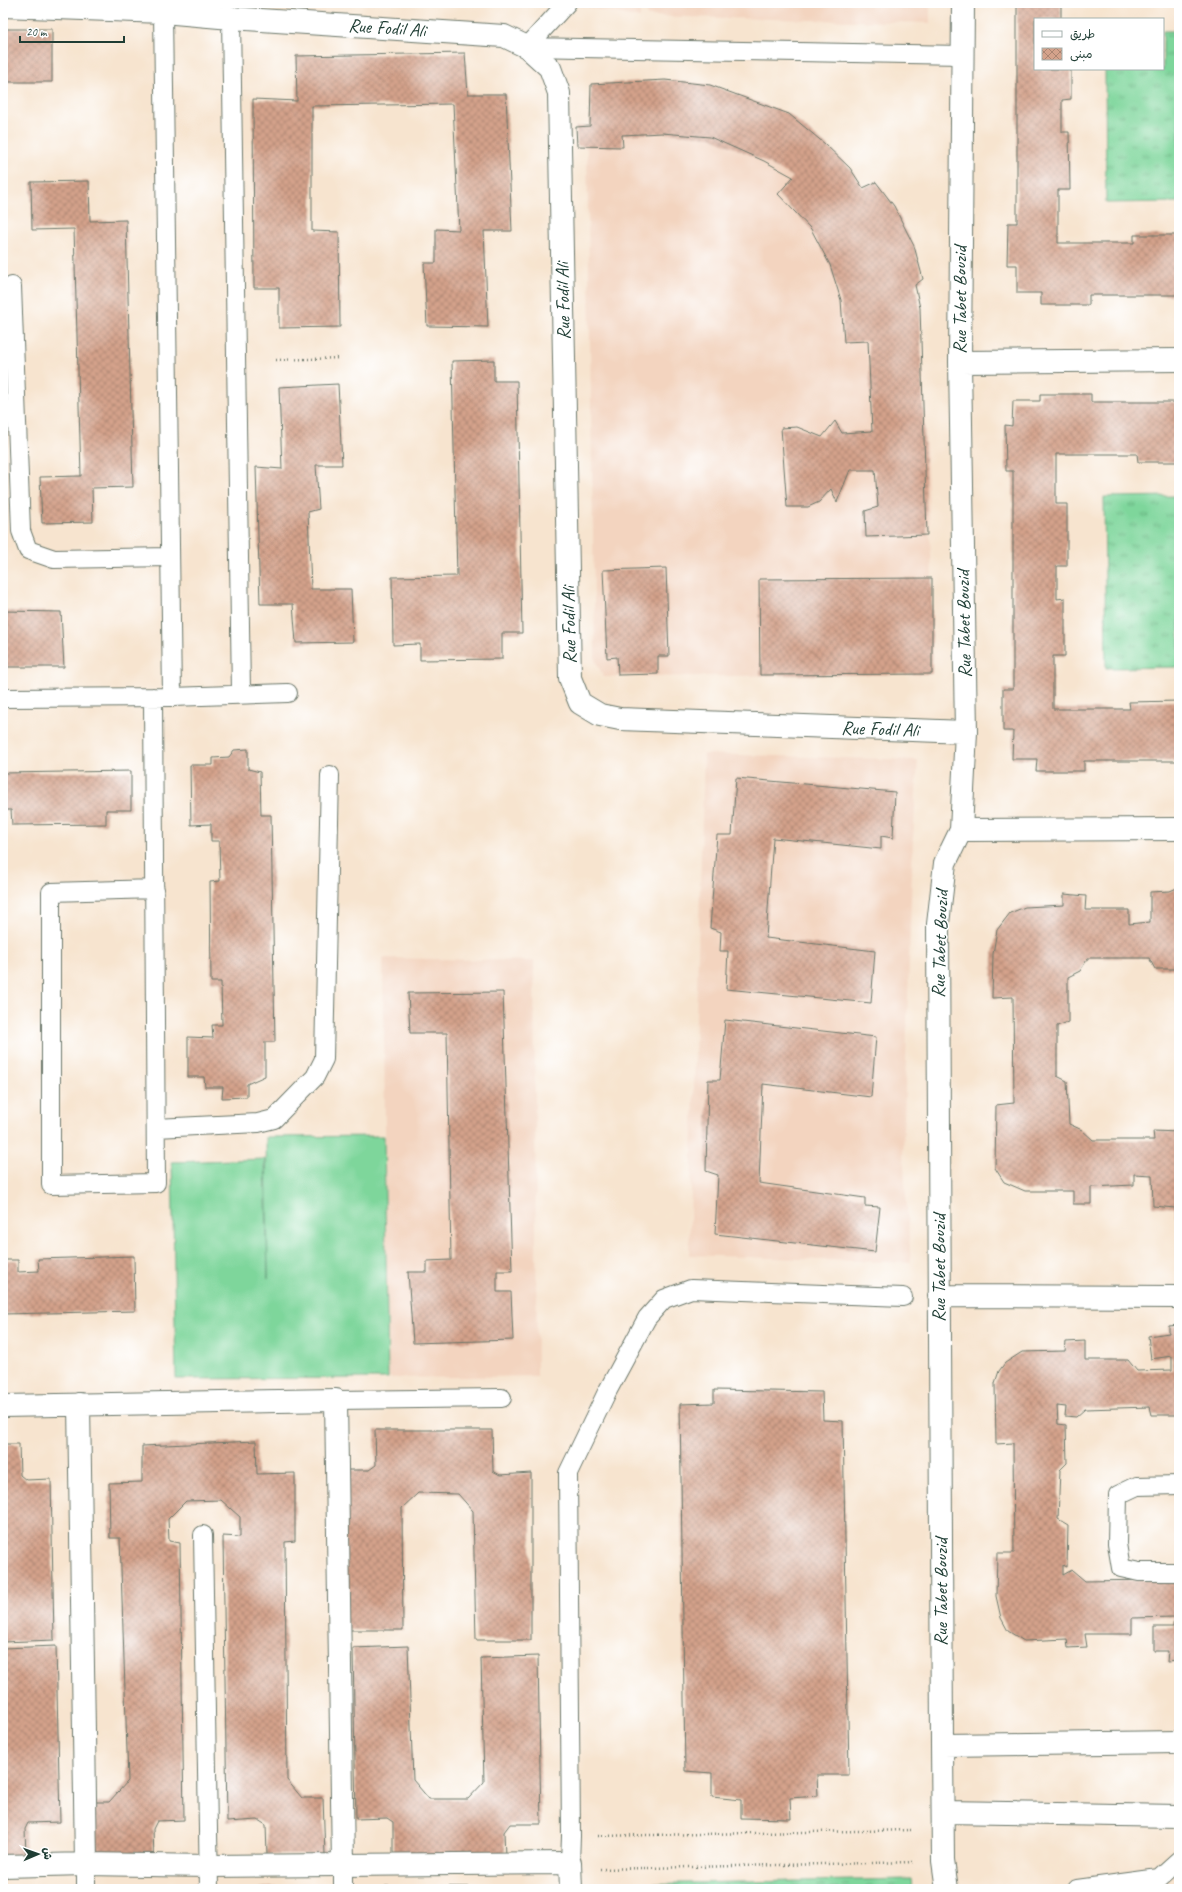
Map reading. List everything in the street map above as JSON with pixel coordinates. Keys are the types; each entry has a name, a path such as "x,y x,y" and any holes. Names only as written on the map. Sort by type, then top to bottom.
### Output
{"street":[{"name":"Rue Tabet Bouzid","path":"947,1889 944,1862 942,1745 938,924 945,863 961,830 966,732 960,362 963,3"},
{"name":"Rue Fodil Ali","path":"3,6 163,12 231,18 504,36 527,48 550,68 559,93 570,678 580,703 600,715 620,719 966,732"},
{"path":"960,362 1179,360"},
{"path":"961,830 1179,830"},
{"path":"939,1296 1179,1297"},
{"path":"3,1406 336,1400 343,1865"},
{"path":"78,1404 86,1864"},
{"path":"942,1745 1179,1742"},
{"path":"944,1820 1179,1816"},
{"path":"3,1866 86,1864 208,1866 343,1865 571,1874"}],"lane":[{"path":"527,48 567,3"},
{"path":"163,12 172,696"},
{"path":"231,18 241,693"},
{"path":"527,48 962,55"},
{"path":"12,286 21,531 28,550 54,559 170,557"},
{"path":"3,698 153,697 241,693 288,693"},
{"path":"153,697 155,889 156,1183 51,1185 51,892 155,889"},
{"path":"156,1128 258,1123 274,1119 315,1076 324,1059 330,775"},
{"path":"571,1874 568,1472 607,1392 647,1318 664,1299 691,1289 903,1297"},
{"path":"336,1400 502,1398"},
{"path":"1179,1485 1137,1486 1118,1495 1117,1544 1121,1568 1139,1572 1179,1572"},
{"path":"203,1535 209,1889"},
{"path":"1077,1889 1159,1878 1179,1860"},
{"path":"86,1864 86,1889"},
{"path":"343,1865 343,1889"}],"path":[{"path":"276,360 340,358"},
{"path":"571,1836 944,1820"},
{"path":"571,1874 944,1862"}],"shaded area":[{"path":"565,3 640,3 640,18"},
{"path":"647,3 930,3 930,23 647,16"},
{"path":"665,80 710,85 789,114 825,144 850,168 863,188 876,182 894,206 914,246 923,279 915,285 920,308 932,578 932,674 604,677 595,660 587,148 577,146 576,127 590,126 591,84"},
{"path":"704,754 918,760 913,839 903,1153 911,1263 689,1255"},
{"path":"383,958 534,961 537,1376 388,1378"}],"green space":[{"path":"1164,31 1179,31 1179,202 1106,203 1105,70 1164,70"},
{"path":"1179,496 1179,667 1106,668 1104,497"},
{"path":"384,1136 388,1378 176,1379 172,1162 265,1159 268,1278 266,1137"},
{"path":"911,1879 912,1889 627,1889 627,1884"}],"building":[{"path":"1010,3 1061,3 1061,18 1034,18 1034,70 1071,70 1071,99 1062,100 1062,132 1069,132 1070,190 1058,190 1058,243 1134,243 1134,235 1179,235 1179,295 1089,295 1089,305 1041,305 1041,293 1017,293 1017,265 1007,265 1008,223 1017,223 1017,4 1010,5"},
{"path":"3,29 52,29 52,82 3,82"},
{"path":"465,53 468,94 506,94 512,231 484,231 488,327 427,326 424,263 436,263 436,229 459,230 453,104 312,106 312,231 339,232 340,327 279,328 279,288 254,288 253,99 297,101 296,56"},
{"path":"665,80 710,85 789,114 825,144 850,168 863,188 876,182 894,206 914,246 923,279 915,285 920,308 927,535 866,537 865,511 878,507 875,470 850,470 837,502 831,489 819,502 808,507 787,507 781,428 797,427 822,437 835,421 842,433 872,431 868,341 844,342 841,300 830,265 811,229 778,194 793,177 764,161 710,137 662,133 622,135 623,147 577,146 576,127 590,126 591,84"},
{"path":"89,181 90,221 126,220 133,487 92,488 93,522 42,523 40,477 81,476 74,229 32,230 31,182"},
{"path":"494,360 494,381 517,381 522,633 502,633 502,659 420,660 420,644 393,645 392,577 457,576 452,361"},
{"path":"338,384 342,465 316,465 319,509 308,512 311,589 351,589 353,642 296,643 293,604 260,604 256,467 282,469 279,387"},
{"path":"1040,394 1091,394 1091,402 1179,402 1179,462 1138,462 1137,454 1056,454 1056,504 1067,504 1067,566 1057,566 1057,599 1065,598 1065,656 1053,656 1053,709 1130,709 1129,702 1179,701 1179,761 1084,761 1084,771 1036,771 1037,759 1012,759 1013,731 1003,731 1003,689 1013,689 1013,471 1006,471 1005,425 1012,426 1013,401 1040,401"},
{"path":"666,568 669,656 658,656 658,674 618,675 617,657 607,658 603,570"},
{"path":"932,578 932,674 760,675 759,579"},
{"path":"3,611 61,612 64,667 3,667"},
{"path":"248,749 248,769 260,772 261,815 271,815 275,1042 265,1042 265,1076 247,1084 247,1097 222,1098 223,1087 205,1087 204,1077 188,1077 188,1037 213,1038 212,1025 222,1025 221,982 211,982 210,882 220,881 219,841 211,841 211,824 191,825 190,765 213,765 213,758 229,757 234,750"},
{"path":"131,771 131,810 106,810 106,824 12,825 11,810 3,810 3,773"},
{"path":"736,778 895,792 893,838 881,836 881,849 773,838 766,938 875,951 871,1003 726,989 728,951 720,951 721,932 710,928 717,835 732,835"},
{"path":"1179,887 1179,969 1155,969 1149,958 1088,958 1080,971 1068,977 1068,1022 1057,1026 1057,1076 1067,1081 1069,1124 1082,1130 1093,1140 1154,1140 1153,1131 1179,1132 1179,1218 1175,1217 1175,1208 1153,1206 1152,1175 1134,1174 1134,1185 1091,1187 1091,1204 1073,1204 1073,1191 1025,1191 1004,1182 995,1168 996,1105 1014,1103 1013,997 992,998 993,954 997,930 1010,913 1025,907 1064,905 1064,894 1086,896 1085,910 1129,910 1129,924 1150,922 1150,892 1170,891"},
{"path":"503,992 512,1271 497,1271 497,1292 511,1292 513,1340 413,1343 408,1272 427,1272 427,1261 451,1260 447,1033 410,1033 408,993"},
{"path":"725,1020 876,1037 871,1097 763,1084 759,1183 865,1198 865,1206 880,1207 875,1252 715,1234 718,1175 706,1171 708,1080 720,1080"},
{"path":"134,1256 135,1311 3,1314 3,1260 18,1260 18,1272 39,1271 38,1259"},
{"path":"1179,1325 1179,1415 1152,1415 1150,1407 1085,1409 1076,1417 1065,1416 1066,1407 1057,1406 1058,1424 1066,1425 1067,1463 1060,1470 1058,1519 1068,1525 1067,1567 1063,1565 1063,1575 1072,1570 1085,1581 1152,1580 1179,1577 1179,1661 1167,1662 1168,1651 1154,1651 1154,1627 1173,1627 1174,1617 1132,1618 1132,1634 1085,1634 1087,1647 1068,1648 1067,1639 1024,1641 1008,1631 1001,1618 996,1596 997,1553 1014,1553 1013,1443 996,1444 995,1383 999,1371 1005,1363 1022,1352 1065,1351 1066,1342 1085,1341 1085,1360 1128,1360 1137,1371 1172,1370 1172,1356 1151,1359 1148,1336 1169,1333 1169,1326"},
{"path":"714,1390 822,1392 823,1420 843,1421 849,1775 817,1775 818,1796 790,1798 791,1819 741,1818 741,1800 712,1797 712,1773 685,1771 680,1404 714,1403"},
{"path":"375,1430 492,1430 493,1471 500,1475 531,1473 531,1640 476,1640 473,1511 458,1494 418,1493 402,1508 403,1630 345,1630 343,1470 369,1470 376,1465"},
{"path":"256,1441 257,1474 295,1473 295,1541 285,1542 287,1780 302,1798 323,1798 325,1855 267,1855 266,1825 258,1820 227,1822 223,1536 240,1537 240,1517 221,1500 186,1501 168,1519 169,1541 180,1543 184,1820 157,1821 153,1829 154,1858 89,1859 90,1802 109,1802 128,1781 120,1538 110,1538 109,1483 142,1482 142,1446"},
{"path":"3,1444 19,1444 20,1475 26,1480 51,1479 54,1640 3,1642"},
{"path":"56,1646 60,1822 28,1823 25,1829 26,1856 3,1857 3,1779 5,1777 3,1648"},
{"path":"408,1646 413,1780 429,1799 468,1799 484,1782 481,1658 538,1656 541,1824 510,1824 504,1832 505,1856 393,1856 393,1822 387,1818 356,1819 353,1648"},
{"path":"295,1886 295,1889 259,1889 259,1888"},
{"path":"385,1886 502,1887 502,1889 385,1889"}]}
